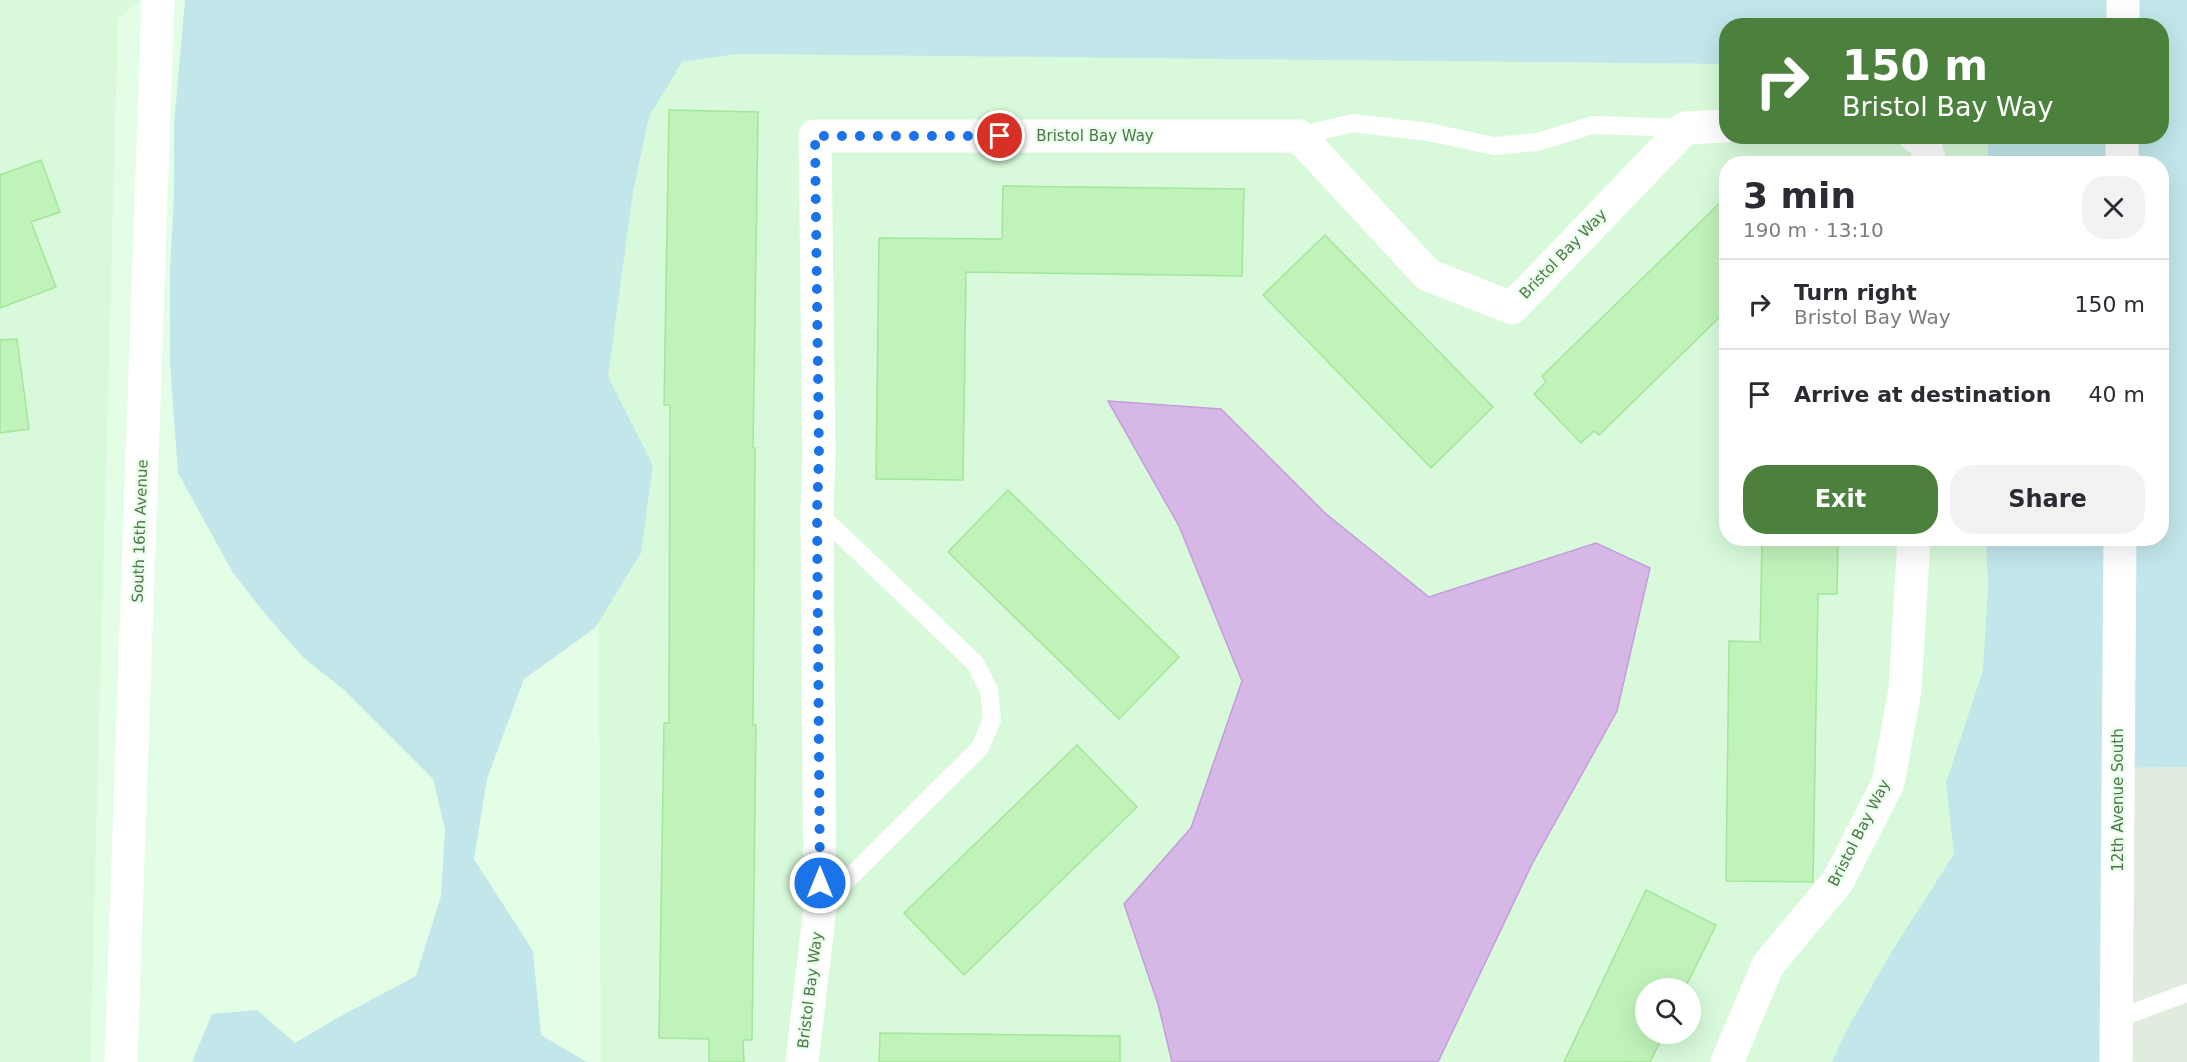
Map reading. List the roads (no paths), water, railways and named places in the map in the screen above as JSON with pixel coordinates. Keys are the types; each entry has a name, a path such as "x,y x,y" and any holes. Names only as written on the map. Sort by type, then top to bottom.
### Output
{"street":[{"name":"South 16th Avenue","path":"121,1062 158,0"},
{"path":"2123,0 2123,18"},
{"path":"1685,128 1719,126"},
{"name":"Bristol Bay Way","path":"802,1062 820,907 817,512 819,455 815,136 1299,136 1428,275 1512,308 1685,128"},
{"name":"Bristol Bay Way","path":"1728,1062 1768,965 1838,881 1888,783 1905,690 1914,546"},
{"name":"12th Avenue South","path":"2116,1062 2120,546"}],"lane":[{"path":"1299,136 1353,123 1428,132 1494,146 1537,142 1593,125 1685,128"},
{"path":"817,512 975,663 989,690 992,720 980,748 820,907"},
{"path":"2116,1019 2187,993"}]}
